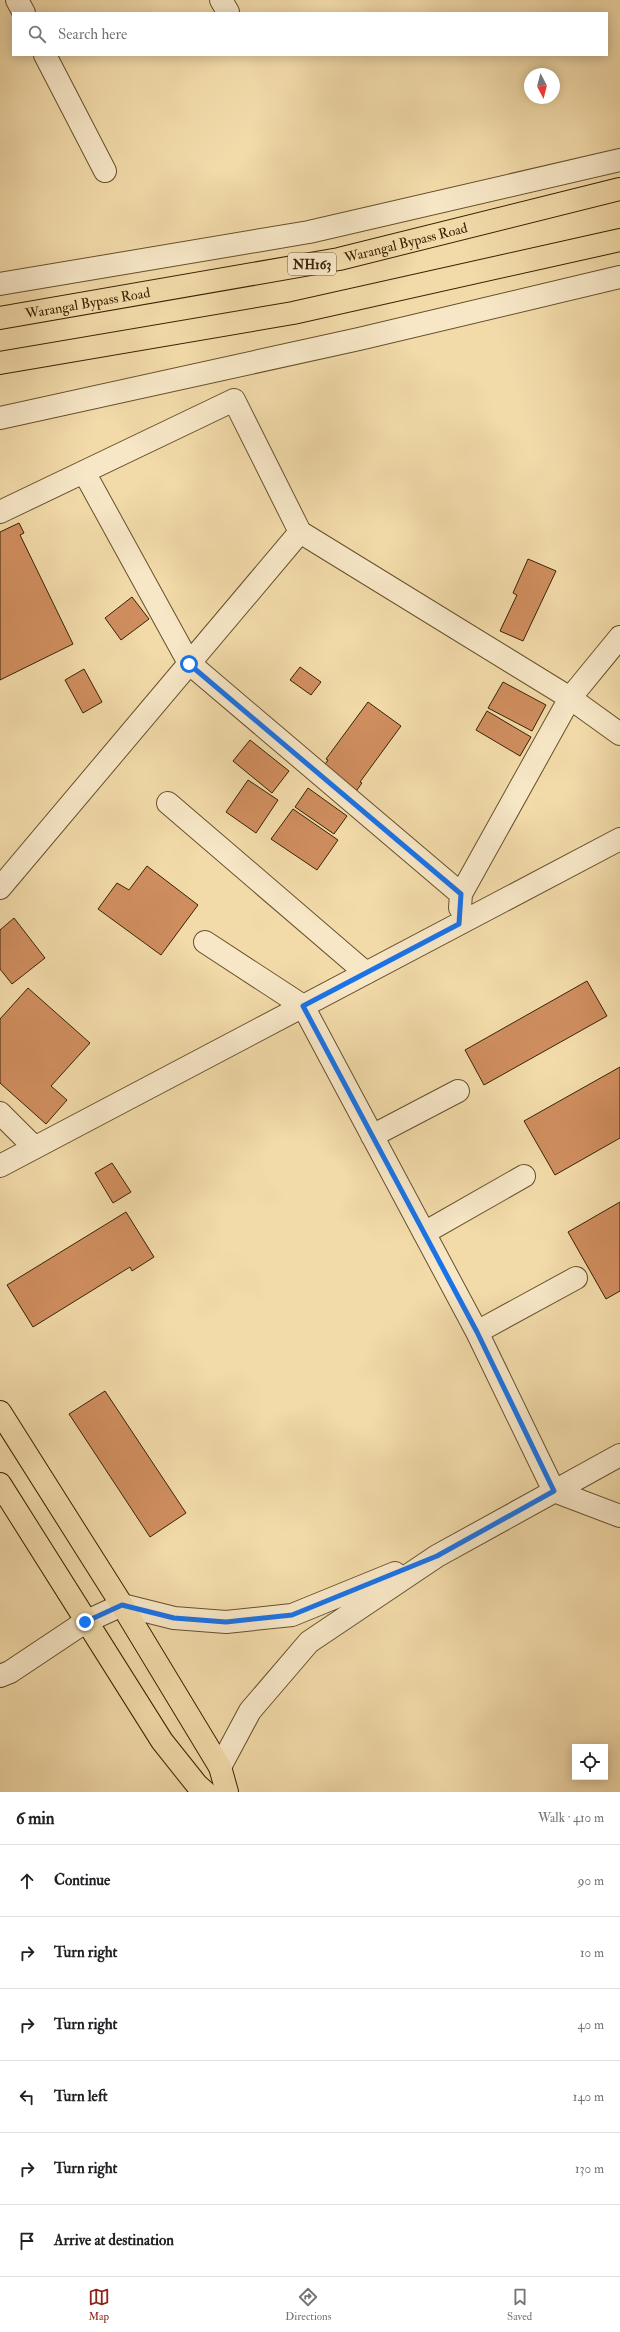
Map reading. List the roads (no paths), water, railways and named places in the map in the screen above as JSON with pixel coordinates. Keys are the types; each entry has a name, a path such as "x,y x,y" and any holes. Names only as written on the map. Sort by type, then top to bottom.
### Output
{"highway":[{"name":"Warangal Bypass Road","path":"0,318 339,259 620,189"},
{"path":"0,363 293,313 620,240"},
{"path":"0,1412 122,1605 220,1767 227,1792"},
{"path":"0,1484 85,1622 162,1741 197,1785 205,1792"}],"street":[{"path":"17,0 23,12"},
{"path":"46,56 105,172"},
{"path":"0,284 309,232 620,160"},
{"path":"0,418 359,339 620,277"},
{"path":"0,512 234,400 300,532 570,698 620,734"},
{"path":"84,472 189,664 461,894"},
{"path":"0,888 300,532"},
{"path":"459,924 461,894 570,698 620,637"},
{"path":"168,803 366,973"},
{"path":"0,1166 620,839"},
{"path":"205,942 303,1006 477,1332 554,1491 620,1516"},
{"path":"372,1136 458,1091"},
{"path":"0,1113 34,1147"},
{"path":"424,1233 524,1176"},
{"path":"477,1332 576,1278"},
{"path":"220,1767 250,1711 309,1642 437,1556 620,1455"},
{"path":"0,1676 10,1672 85,1622 122,1605 174,1618 226,1622 292,1615 437,1556"}]}
